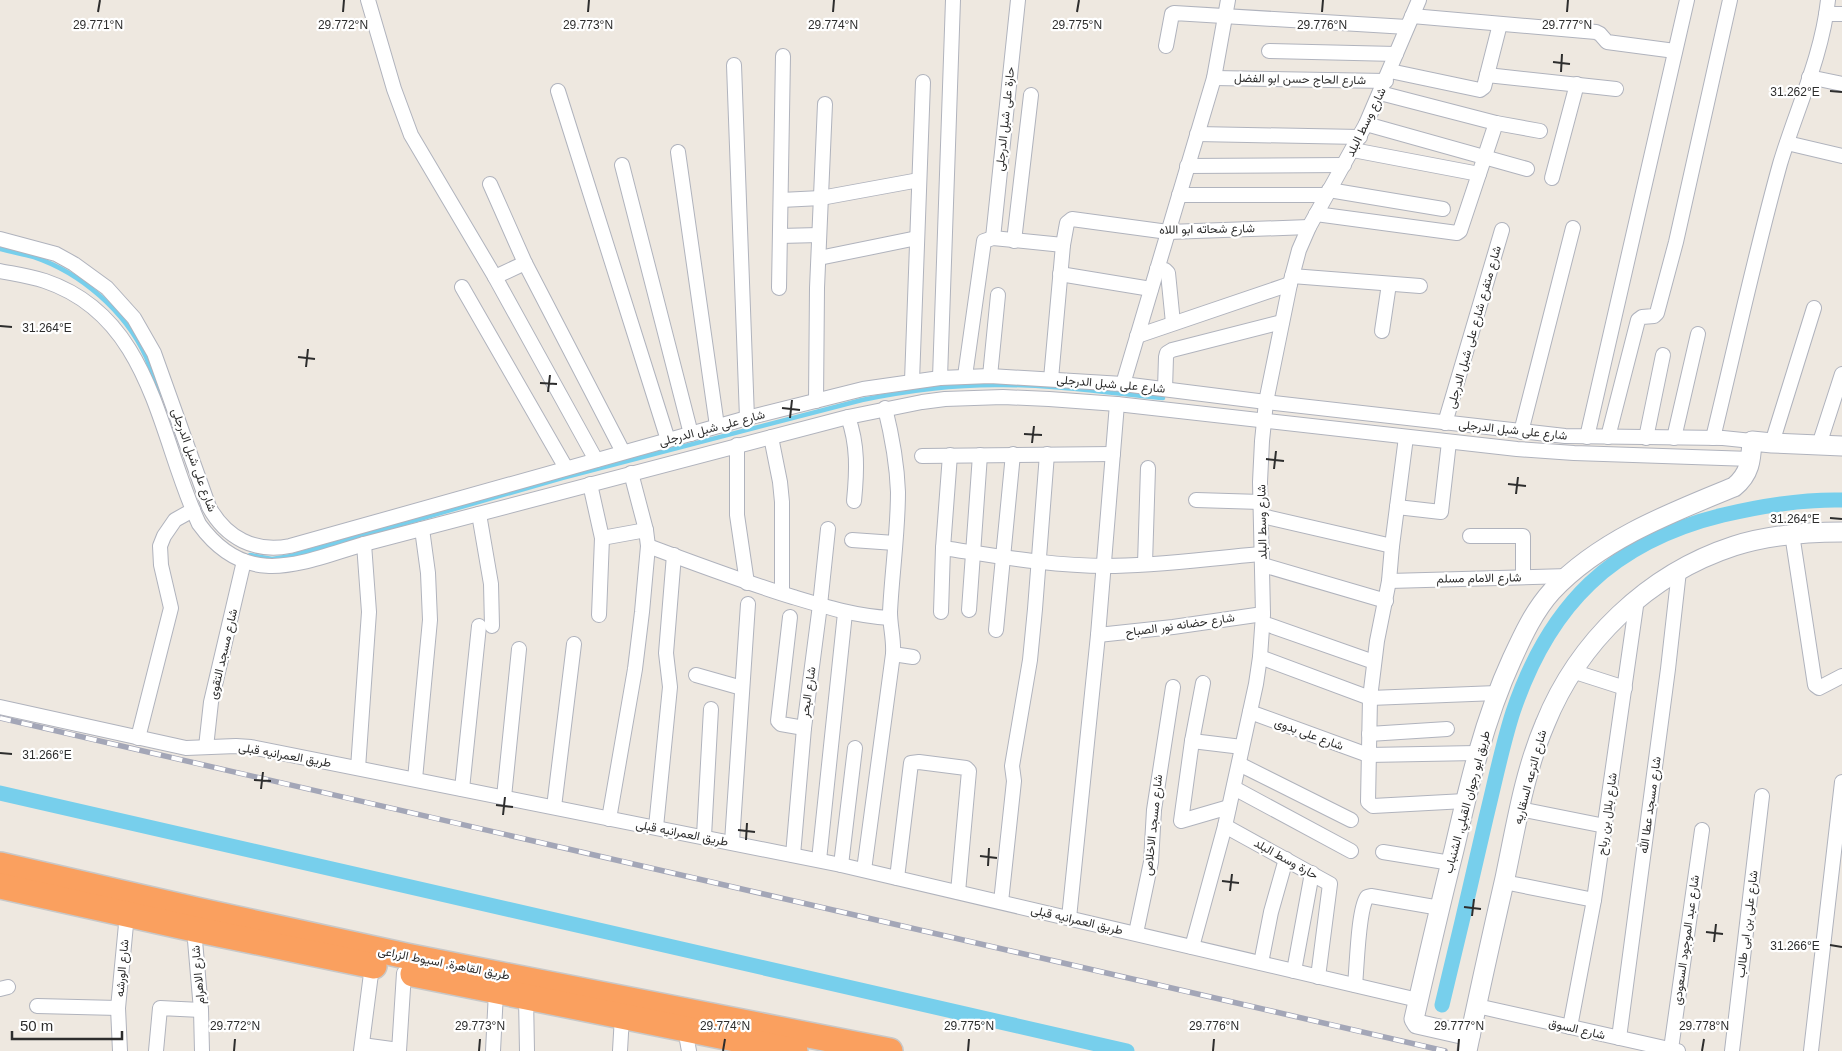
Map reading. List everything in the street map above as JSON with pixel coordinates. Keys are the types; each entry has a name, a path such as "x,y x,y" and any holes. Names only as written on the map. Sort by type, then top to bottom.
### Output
{"highway":[{"name":"طريق القاهرة, اسيوط الزراعى","path":"0,865 194,929 496,992 795,1051"},
{"name":"طريق القاهرة, اسيوط الزراعى","path":"0,886 406,956 698,1032 890,1051"}],"street":[{"path":"368,0 394,89 411,135 495,277 596,460"},
{"path":"940,378 953,0"},
{"name":"حارة على شبل الدرجلى","path":"965,376 988,241 1018,0"},
{"path":"1123,384 1214,78 1228,0"},
{"name":"شارع وسط البلد","path":"1192,947 1234,788 1260,657 1263,619 1261,461 1264,420 1291,280 1299,250 1309,227 1360,137 1419,0"},
{"path":"1587,437 1687,0"},
{"path":"1608,438 1639,318 1657,314 1676,242 1730,0"},
{"path":"1712,438 1787,143 1809,77 1827,7 1842,14"},
{"path":"1166,46 1170,18 1174,13 1500,24 1596,32 1607,42 1675,51"},
{"path":"1385,82 1480,90 1484,88 1500,24"},
{"path":"1269,52 1396,54"},
{"path":"779,288 783,56"},
{"path":"734,65 747,418"},
{"path":"1487,75 1616,89"},
{"path":"1809,77 1842,84"},
{"name":"شارع الحاج حسن ابو الفضل","path":"1214,78 1385,82"},
{"path":"912,381 923,82"},
{"path":"1385,82 1496,123 1540,131"},
{"path":"1552,178 1577,84"},
{"path":"558,91 668,440"},
{"path":"1014,240 1031,96"},
{"path":"816,401 819,235 825,104"},
{"path":"1316,214 1457,233 1460,231 1496,123"},
{"path":"1366,124 1527,169"},
{"path":"1197,134 1360,137"},
{"path":"1787,143 1842,156"},
{"path":"1353,150 1478,174"},
{"path":"678,152 717,426"},
{"path":"622,164 691,434"},
{"path":"1187,166 1344,165"},
{"path":"780,200 821,198 919,180"},
{"path":"490,184 526,263 623,452"},
{"path":"1179,195 1328,192 1443,208"},
{"name":"شارع شحاته ابو اللاه","path":"1063,245 1067,223 1072,219 1168,232 1309,227"},
{"path":"1521,432 1573,228"},
{"name":"شارع متفرع شارع على شبل الدرجلى","path":"1445,423 1502,230"},
{"path":"780,236 819,235"},
{"path":"819,258 917,238"},
{"name":"شارع على شبل الدرجلى","path":"0,239 56,254 91,275 121,302 134,318 154,354 209,506 229,532 248,544 269,548 290,546 717,426 864,389 912,381 965,376 1123,384 1521,432 1608,438 1712,438 1751,450"},
{"path":"988,241 1014,240 1063,245 1050,379"},
{"path":"495,277 526,263"},
{"path":"1157,269 1167,271 1168,273 1173,323"},
{"name":"شارع على شبل الدرجلى","path":"0,270 38,279 60,288 94,310 122,338 132,352 146,381 192,510 199,524 214,542 224,550 244,561 268,566 292,565 631,473 885,408 974,397 1049,399 1117,404 1449,442 1574,453 1751,450"},
{"path":"1060,274 1151,289"},
{"path":"1137,336 1291,280 1414,286"},
{"path":"1382,332 1389,284"},
{"path":"462,287 566,468"},
{"path":"990,376 998,295"},
{"path":"1772,443 1814,308"},
{"path":"1165,389 1166,357 1167,353 1172,350 1282,322"},
{"path":"1674,438 1698,334"},
{"path":"1646,438 1664,355"},
{"path":"1819,444 1842,374"},
{"path":"1070,918 1098,635 1117,404"},
{"path":"864,870 893,654 893,632 890,618 898,495 892,437 885,408"},
{"path":"848,417 854,437 857,458 854,501"},
{"path":"771,437 782,502 782,593"},
{"path":"1406,437 1389,581 1374,662 1370,698 1368,802 1371,806 1465,801"},
{"path":"1397,507 1441,512 1449,442"},
{"path":"1751,450 1772,443 1842,446"},
{"path":"737,445 737,515 747,583"},
{"name":"طريق ابو رجوان القبلي, الشنباب","path":"1468,1044 1417,1024 1414,1019 1477,753 1498,693 1526,628 1547,597 1568,576 1594,557 1641,527 1734,486 1742,480 1748,472 1751,450"},
{"path":"996,630 1013,454"},
{"path":"1001,902 1014,780 1012,766 1030,660 1047,454"},
{"path":"922,456 1113,454"},
{"path":"941,612 943,548 950,455"},
{"path":"969,610 980,455"},
{"path":"1145,564 1148,468"},
{"path":"609,819 635,669 648,546 646,530 631,473"},
{"path":"590,484 602,538 599,615"},
{"path":"1196,500 1261,509 1392,546"},
{"path":"138,738 171,608 161,566 160,546 164,536 175,520 192,510"},
{"path":"462,789 491,584 479,514"},
{"path":"415,779 430,620 428,573 422,529"},
{"name":"شارع البحر","path":"793,855 804,728 828,529"},
{"path":"602,538 646,530"},
{"name":"شارع الترعه السقاريه","path":"1468,1044 1534,751 1545,723 1572,671 1602,633 1637,599 1679,571 1734,546 1763,539 1792,534 1842,532"},
{"path":"1792,534 1814,685 1819,688 1842,676"},
{"path":"1470,536 1522,536 1523,577"},
{"path":"852,540 895,543"},
{"path":"358,768 369,612 364,544"},
{"path":"648,546 747,583 845,613 890,618"},
{"path":"943,548 1003,557 1104,566 1262,560 1386,601"},
{"path":"656,827 670,687 666,653 674,555"},
{"name":"شارع مسجد التقوى","path":"206,748 211,702 244,561"},
{"name":"شارع مسجد عطا الله","path":"1619,1038 1668,669 1679,571"},
{"name":"شارع الامام مسلم","path":"1389,581 1568,576"},
{"name":"شارع بلال بن رباح","path":"1570,1027 1594,900 1637,599"},
{"path":"732,842 748,604"},
{"path":"819,860 845,613"},
{"path":"790,617 778,721 781,724 804,728"},
{"path":"1263,619 1374,662"},
{"name":"شارع حضانه نور الصباح","path":"1098,635 1263,619"},
{"path":"554,807 574,644"},
{"path":"504,797 519,650"},
{"path":"893,654 913,656"},
{"path":"1260,657 1370,698 1498,693"},
{"path":"1572,671 1625,688"},
{"path":"696,675 742,688"},
{"path":"1203,683 1192,741 1181,821 1229,807"},
{"name":"شارع مسجد الاخلاص","path":"1136,933 1151,862 1154,810 1173,687"},
{"name":"طريق العمرانيه قبلى","path":"0,707 186,748 251,747 609,819 704,836 864,870 1418,1000"},
{"path":"704,836 711,709"},
{"name":"شارع على بدوى","path":"1250,712 1368,755"},
{"path":"1369,734 1447,729"},
{"path":"1192,741 1242,747"},
{"path":"841,865 855,748"},
{"path":"1368,755 1477,753"},
{"path":"897,878 911,763 919,762 966,768 969,771 958,892"},
{"path":"1239,764 1351,820"},
{"path":"1811,1051 1842,782"},
{"path":"1234,788 1351,851"},
{"name":"شارع على بن ابى طالب","path":"1732,1051 1762,796"},
{"path":"1520,808 1605,826"},
{"name":"حارة وسط البلد","path":"1225,826 1330,884 1318,977"},
{"name":"شارع عبد الموجود السعودى","path":"1674,1050 1702,830"},
{"path":"1383,852 1450,863"},
{"path":"1261,963 1271,912 1286,859"},
{"path":"1294,971 1312,873"},
{"path":"1504,882 1594,900"},
{"path":"1355,986 1364,902 1367,897 1371,896 1440,908"},
{"name":"شارع الورشه","path":"120,1051 118,1008 143,911"},
{"name":"شارع الاهرام","path":"194,929 201,1010 202,1051"},
{"path":"372,966 362,1048 399,1050 404,973"},
{"path":"493,1051 496,992"},
{"path":"526,997 527,1051"},
{"path":"37,1006 118,1008"},
{"name":"شارع السوق","path":"1476,1006 1674,1050"},
{"path":"156,1051 160,1008 201,1010"},
{"path":"620,1051 622,1016"}],"waterway":[{"path":"0,249 34,257 51,264 85,284 114,309 137,340 146,357 159,397"},
{"path":"250,555 272,559 291,556 562,478 862,400 895,394 961,386 1016,385 1058,387 1163,398"},
{"path":"1442,1005 1505,738 1513,712 1528,674 1545,640 1566,610 1590,584 1617,561 1648,542 1684,527 1723,515 1767,506 1797,502 1842,500"},
{"path":"0,793 1127,1051"}],"railway":[{"path":"0,718 1445,1051"}]}
